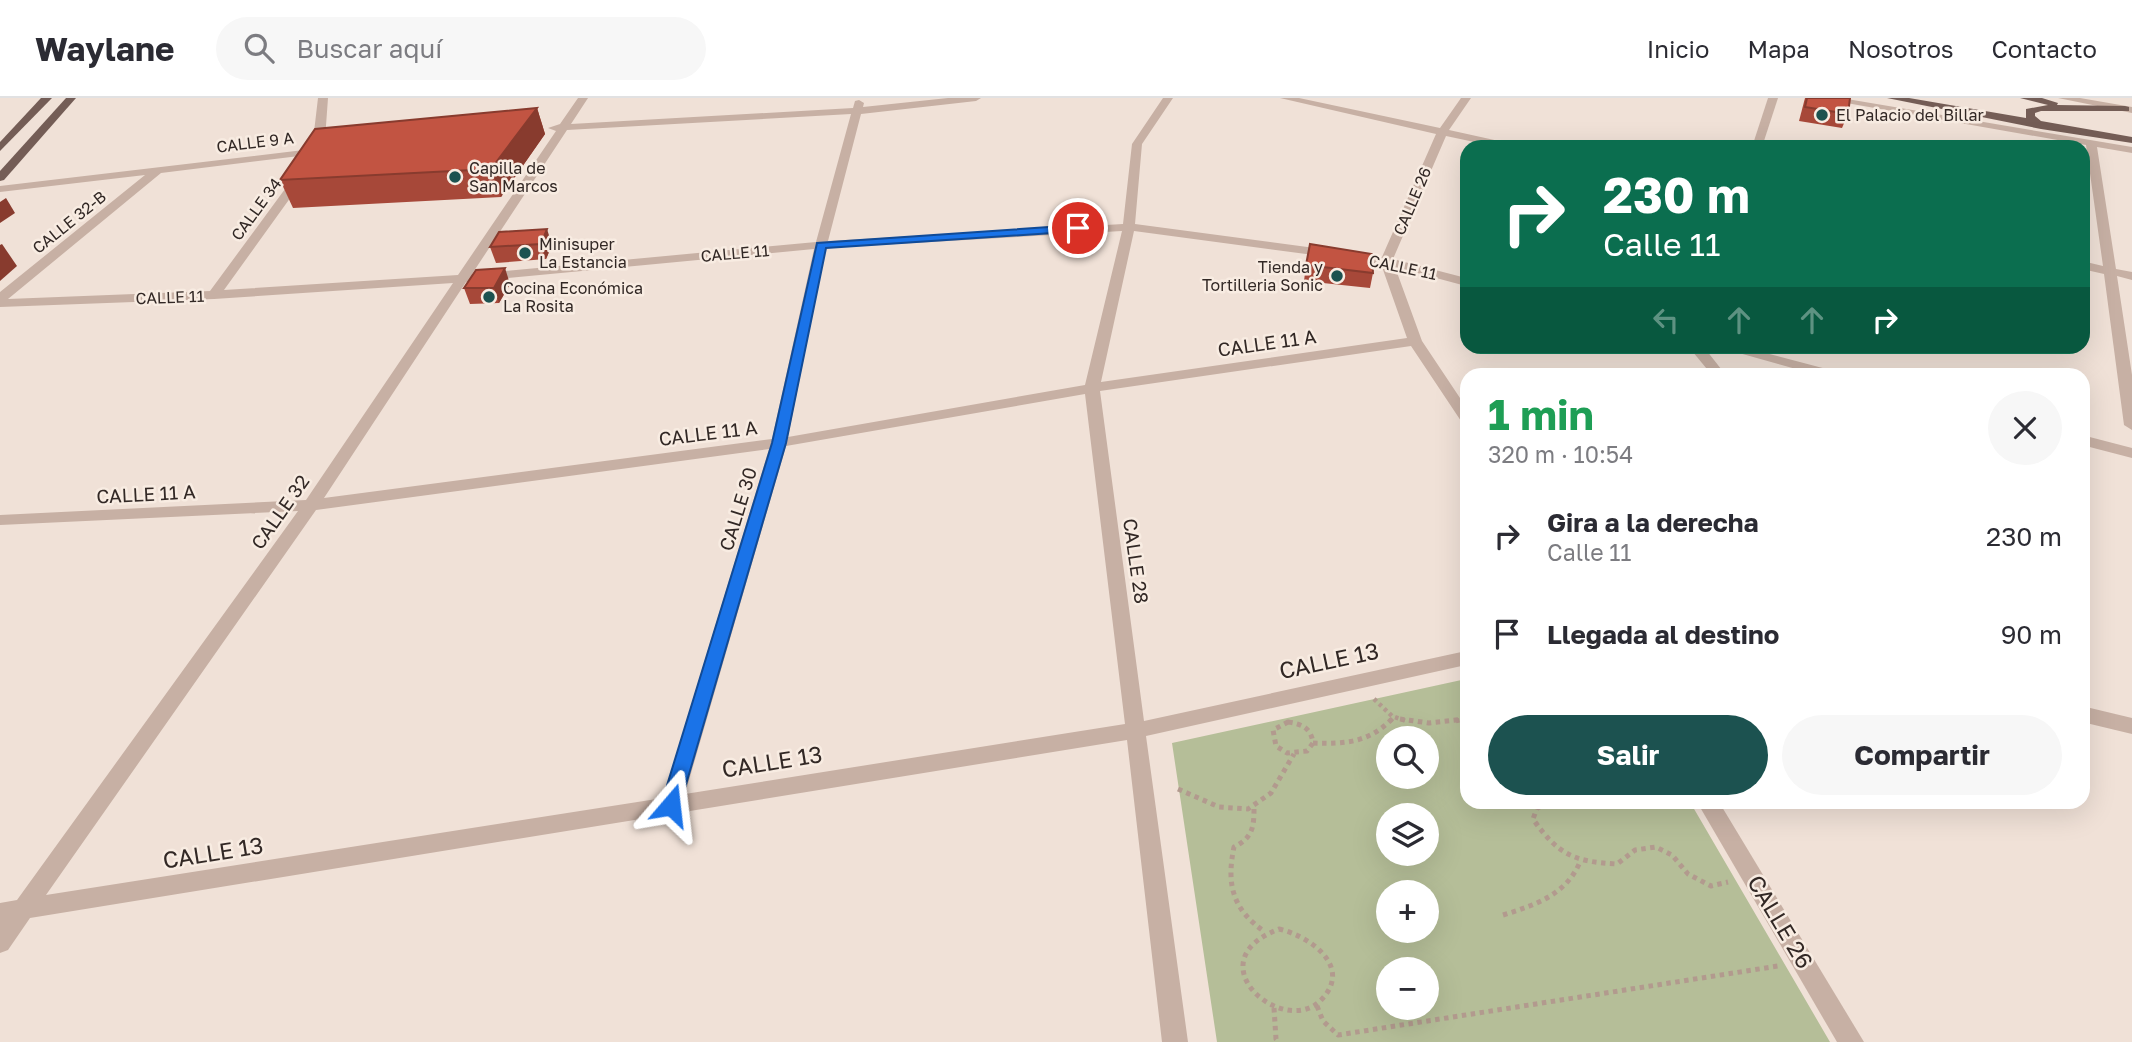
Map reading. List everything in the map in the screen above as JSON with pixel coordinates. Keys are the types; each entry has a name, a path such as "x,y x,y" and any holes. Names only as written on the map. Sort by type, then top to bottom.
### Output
{"main road":[{"path":"0,178 71,98"},
{"path":"1892,98 2132,140"},
{"path":"2025,98 2130,112"},
{"path":"0,148 43,99"},
{"path":"2064,139 2036,123 2030,111 2040,108 2083,107"}],"street":[{"name":"CALLE 34","path":"214,295 317,151 323,98"},
{"name":"CALLE 32","path":"0,942 311,505 583,98"},
{"path":"535,130 859,104 976,98"},
{"name":"CALLE 28","path":"1168,98 1137,144 1129,226 1092,388 1138,730 1175,1042"},
{"path":"1285,98 1480,140"},
{"name":"CALLE 26","path":"1387,261 1442,132 1466,98"},
{"path":"1759,140 1773,98"},
{"path":"1823,98 2071,140"},
{"path":"2063,98 2130,112"},
{"name":"CALLE 30","path":"671,805 779,443 821,245 859,104"},
{"path":"2132,150 2091,143 2132,425"},
{"name":"CALLE 9 A","path":"0,190 331,150"},
{"name":"CALLE 32-B","path":"0,301 158,170"},
{"name":"CALLE 11","path":"0,301 214,295 461,279 821,245 1129,226 1387,261 1460,280"},
{"path":"1387,261 1415,341 1460,409"},
{"path":"2090,266 2132,276"},
{"name":"CALLE 11 A","path":"0,520 311,505 779,443 1092,388 1415,341"},
{"path":"1702,354 1713,368"},
{"path":"1752,354 1806,368"},
{"path":"2090,442 2132,453"},
{"name":"CALLE 13","path":"0,913 1138,730 1460,659"},
{"path":"2090,716 2132,726"},
{"name":"CALLE 26","path":"1713,809 1851,1042"}],"path":[{"path":"1374,699 1379,707 1395,716 1420,724 1460,720"},
{"path":"1313,743 1345,744 1371,739 1395,716"},
{"path":"1288,722 1301,724 1311,732 1313,743 1307,751 1294,754 1281,750 1273,740 1277,726 1288,722"},
{"path":"1178,789 1218,809 1238,812 1255,809 1274,792 1294,754"},
{"path":"1255,809 1254,827 1247,841 1234,846 1227,884 1239,909 1265,932"},
{"path":"1537,809 1533,819 1546,838 1580,862 1617,864 1635,850 1656,847 1672,855 1688,873 1711,886 1729,882 1748,869"},
{"path":"1503,915 1562,891 1576,876 1580,862"},
{"path":"1279,929 1307,935 1328,957 1332,984 1327,996 1317,1006 1304,1012 1274,1008 1249,989 1243,975 1246,949 1254,938 1279,929"},
{"path":"1317,1006 1323,1021 1338,1035 1785,965"},
{"path":"1274,1008 1276,1039 1279,1042"}],"green space":[{"path":"1460,680 1460,809 1694,809 1830,1042 1217,1042 1172,743"}],"building":[{"path":"1807,98 1850,98 1848,114 1805,107"},
{"path":"537,108 491,169 280,180 315,129"},
{"path":"547,229 541,244 490,247 499,232"},
{"path":"1310,244 1372,254 1373,273 1306,265"},
{"path":"505,268 494,288 464,288 476,270"}],"place":[{"name":"El Palacio del Billar","path":"1822,115"},
{"name":"Capilla de San Marcos","path":"455,177"},
{"name":"Minisuper La Estancia","path":"525,253"},
{"name":"Tienda y Tortilleria Sonic","path":"1337,276"},
{"name":"Cocina Económica La Rosita","path":"489,297"}],"route":[{"path":"671,805 779,443 821,245 1078,228"}]}
